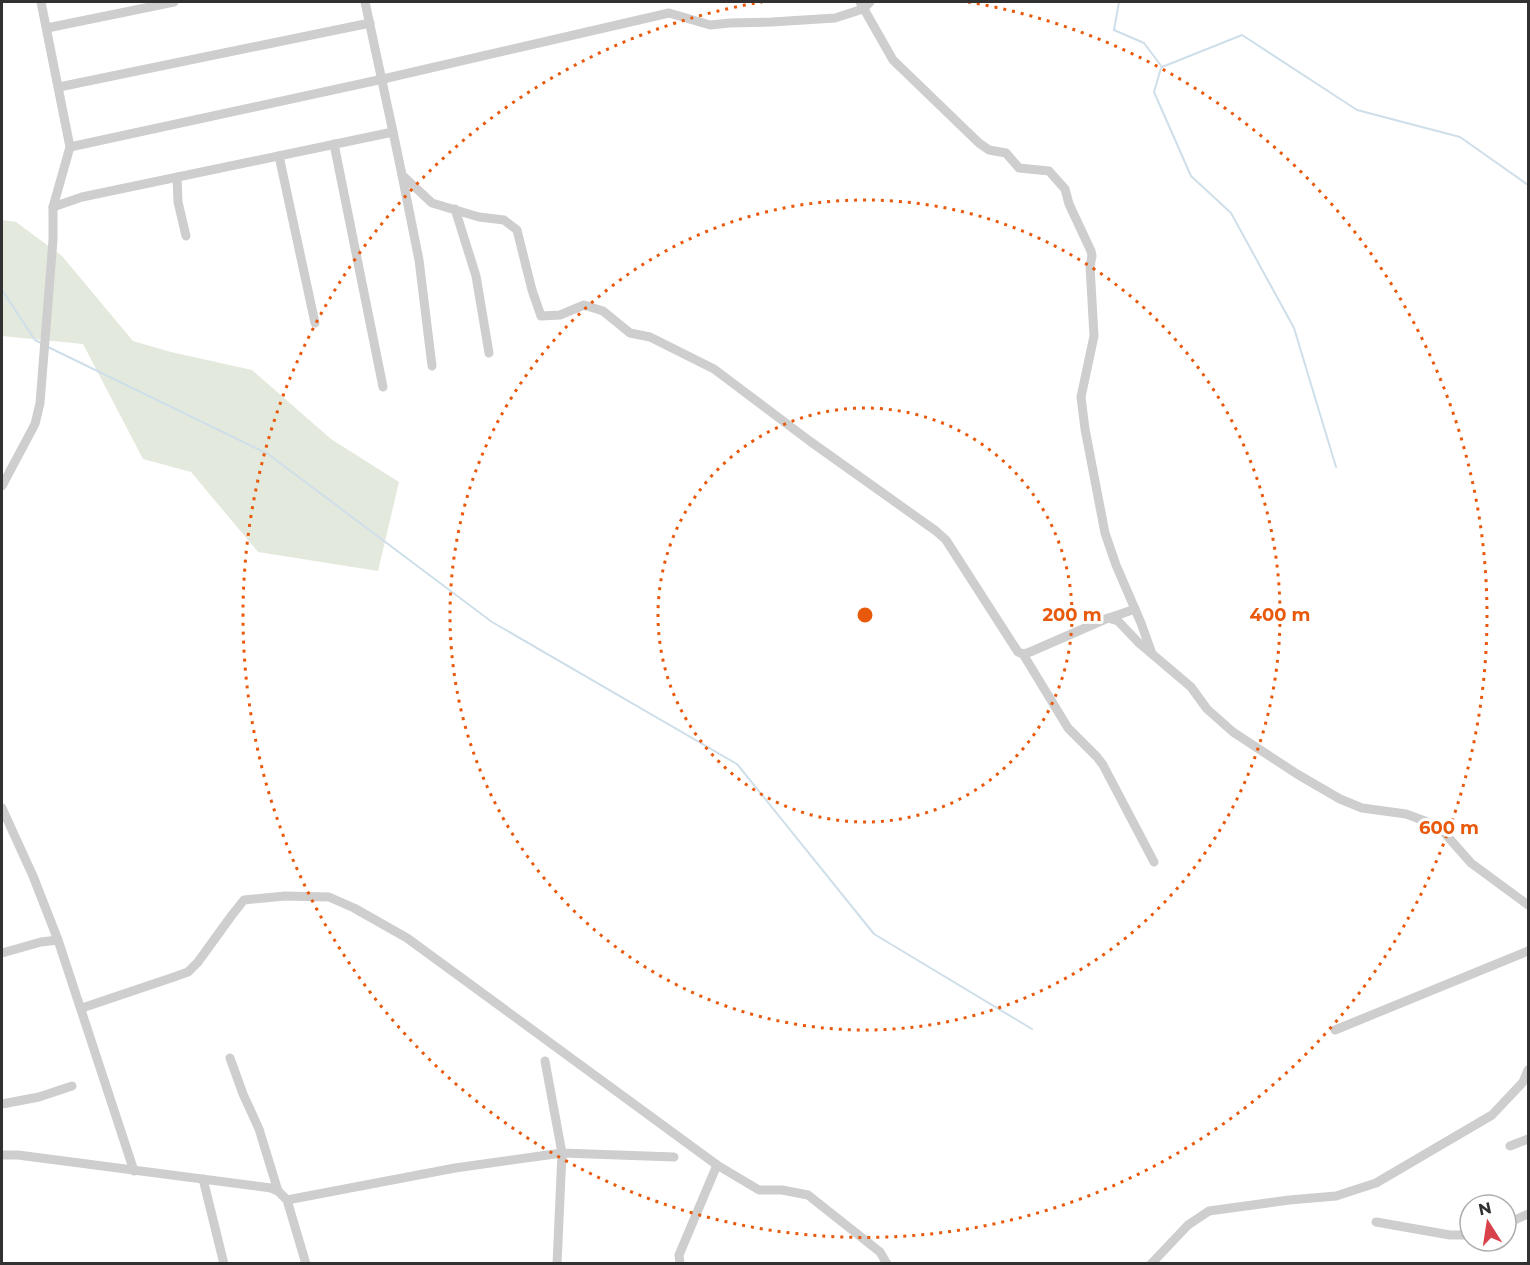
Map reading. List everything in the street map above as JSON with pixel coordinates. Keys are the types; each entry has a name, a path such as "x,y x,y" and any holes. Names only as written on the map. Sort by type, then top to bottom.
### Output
{"street":[{"path":"2,486 35,424 40,403 53,240 53,207 70,147 41,2"},
{"path":"47,28 174,2"},
{"path":"365,2 383,79 419,260 432,366"},
{"path":"70,147 383,79 669,13 710,25 835,18 864,4 893,60 980,143 988,150 1006,153 1019,168 1049,171 1065,189 1092,256 1090,266 1094,336 1082,397 1085,429 1105,533 1152,653"},
{"path":"58,87 370,22"},
{"path":"53,207 82,197 393,132"},
{"path":"334,144 383,387"},
{"path":"279,156 315,323"},
{"path":"402,175 432,203 479,217 504,220 517,230 541,316 560,315 584,305 603,311 630,333 650,337 714,369 946,540 1010,642 1018,652 1023,654 1068,728 1103,765 1154,862"},
{"path":"177,177 178,202 186,236"},
{"path":"455,209 476,276 489,354"},
{"path":"1023,654 1134,609"},
{"path":"1108,618 1118,621 1191,687 1207,709 1233,732 1340,799 1362,808 1406,814 1441,830 1471,863 1528,905"},
{"path":"12,805 2,808 33,876 58,940 134,1170"},
{"path":"82,1008 188,972 244,900 285,896 329,897 354,908 407,938 717,1165 759,1190 782,1190 808,1196 880,1252 888,1263"},
{"path":"2,953 41,942 58,940"},
{"path":"1335,1030 1528,951"},
{"path":"230,1058 259,1129 278,1191"},
{"path":"545,1061 562,1153 557,1263"},
{"path":"1151,1263 1188,1225 1209,1211 1335,1196 1376,1183 1492,1115 1523,1082 1528,1070"},
{"path":"2,1104 39,1097 72,1086"},
{"path":"1510,1146 1528,1139"},
{"path":"287,1200 455,1167 562,1153 674,1157"},
{"path":"2,1155 18,1155 271,1188 287,1200 306,1263"},
{"path":"680,1263 679,1255 717,1165"},
{"path":"203,1179 224,1263"},
{"path":"1376,1222 1458,1235"}],"shaded area":[{"path":"2,220 16,222 62,256 133,341 252,370 331,439 399,482 378,571 258,552 191,472 143,459 83,344 2,336"}],"waterway":[{"path":"1119,2 1114,30 1144,43 1162,67 1242,35 1357,110 1460,137 1528,185"},
{"path":"1161,68 1154,92 1191,176 1231,213 1294,328 1336,467"},
{"path":"2,290 35,340 43,344"},
{"path":"48,347 268,454 492,622 737,764 874,934 1032,1029"}]}
